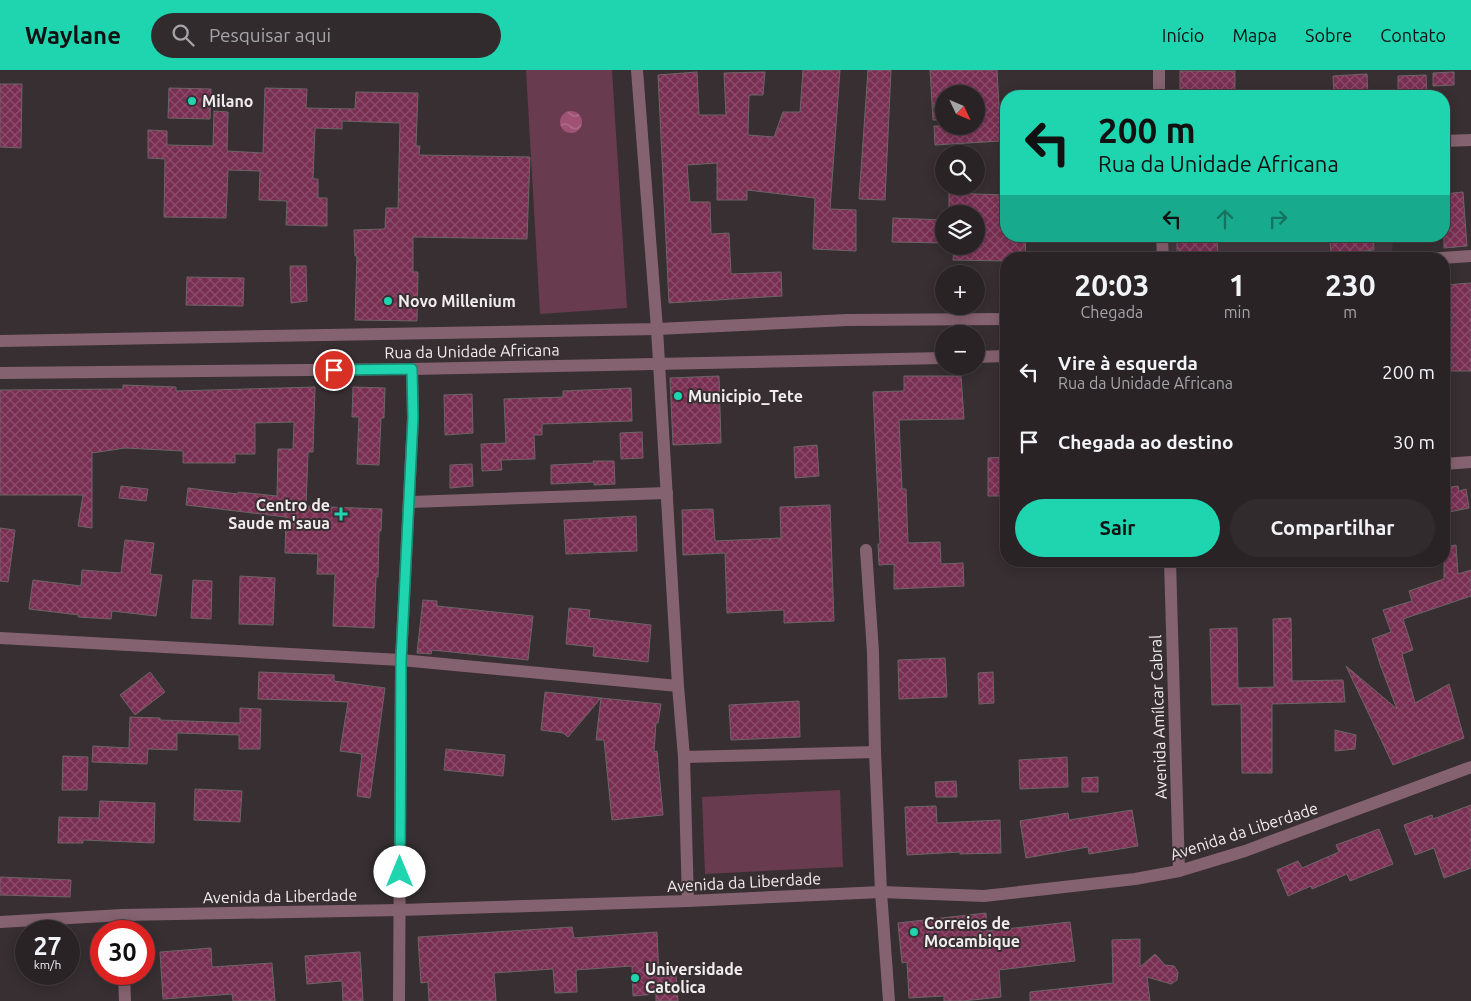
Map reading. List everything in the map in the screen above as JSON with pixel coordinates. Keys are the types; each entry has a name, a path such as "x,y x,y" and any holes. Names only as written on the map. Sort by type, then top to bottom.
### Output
{"street":[{"path":"637,70 660,363 678,686 684,757 688,901"},
{"path":"1159,70 1159,90"},
{"path":"1450,141 1471,140"},
{"path":"1450,257 1471,256"},
{"name":"Rua da Unidade Africana","path":"0,341 657,328 847,320 1000,319"},
{"path":"985,357 1000,356"},
{"name":"Rua da Unidade Africana","path":"0,373 412,369 935,358"},
{"path":"399,1001 401,660 410,502 413,418 412,369"},
{"path":"1450,464 1471,462"},
{"path":"410,502 667,493"},
{"path":"866,550 873,652 881,892 889,1001"},
{"name":"Avenida Amílcar Cabral","path":"1170,567 1179,871"},
{"path":"0,638 401,660 678,686"},
{"path":"684,757 875,752"},
{"name":"Avenida da Liberdade","path":"0,922 122,915 400,910 688,901 881,892 984,896 1135,879 1179,871 1245,851 1471,767"},
{"path":"122,915 122,920"},
{"path":"124,985 125,1001"}],"shaded area":[{"path":"526,70 612,70 627,308 540,314"},
{"path":"1169,242 1393,242 1392,252 1169,252"},
{"path":"840,790 843,867 705,874 702,797"}],"water":[{"path":"571,111 581,118 582,122 575,132 571,133 561,126 560,122 567,112"}],"building":[{"path":"803,70 840,70 830,209 856,210 856,251 813,249 815,198 747,190 747,200 717,200 717,163 687,165 690,202 710,202 711,234 729,233 731,274 781,272 782,296 669,303 658,75 697,72 699,115 726,115 724,73 765,72 763,95 749,95 748,135 774,137 783,112 800,112"},
{"path":"868,70 891,70 885,200 859,199"},
{"path":"930,70 997,70 1000,141 935,145 934,126 935,135 985,135 985,85 935,85 935,120 933,120"},
{"path":"1180,71 1235,71 1235,90 1180,90"},
{"path":"1454,72 1454,85 1433,86 1433,73"},
{"path":"1367,74 1368,90 1334,90 1333,76"},
{"path":"1426,75 1427,90 1398,90 1398,76"},
{"path":"0,84 22,84 21,148 0,147"},
{"path":"169,88 211,89 210,119 168,118"},
{"path":"265,88 307,89 306,108 355,109 356,92 418,93 416,146 420,146 419,155 530,157 527,239 413,237 413,272 418,272 417,321 355,320 357,256 355,256 354,230 385,229 386,208 398,208 400,123 342,121 342,129 315,128 313,179 318,179 318,198 327,198 327,226 286,225 287,201 259,200 260,171 228,170 226,218 164,217 165,159 148,158 148,130 167,131 167,145 213,146 214,111 228,112 227,151 263,153"},
{"path":"1463,192 1467,246 1444,248 1444,242 1450,242 1450,193"},
{"path":"949,195 1000,195 1000,242 1026,242 1025,252 1000,252 1000,261 953,260 953,255 985,255 985,205 949,205"},
{"path":"893,218 935,220 935,243 892,242"},
{"path":"1177,242 1217,242 1218,252 1177,252"},
{"path":"1330,242 1373,242 1374,250 1331,252"},
{"path":"290,266 306,266 307,301 291,303"},
{"path":"187,277 244,278 243,306 186,305"},
{"path":"1471,283 1471,371 1450,371 1450,285"},
{"path":"719,376 721,443 673,445 670,378"},
{"path":"904,376 961,376 964,419 899,420 902,489 906,489 908,543 940,542 941,564 963,563 964,586 894,589 894,564 879,565 878,544 880,544 873,392 904,391"},
{"path":"123,385 176,387 176,391 315,387 313,452 308,452 306,506 382,509 381,531 379,531 374,628 333,626 335,574 317,574 318,554 285,553 286,517 186,505 188,488 277,496 278,449 293,449 294,422 255,423 255,454 235,454 235,463 183,463 183,451 125,448 92,453 92,528 78,526 83,495 0,495 0,390 123,389"},
{"path":"353,387 385,388 384,418 381,418 379,465 357,464 359,417 352,417"},
{"path":"631,388 632,421 542,424 542,435 534,435 535,459 501,460 502,470 482,471 481,444 506,443 504,399 563,397 563,391"},
{"path":"472,394 473,433 445,435 444,395"},
{"path":"642,432 643,458 621,459 620,433"},
{"path":"817,445 819,476 795,478 794,447"},
{"path":"1000,457 1000,496 988,496 988,458"},
{"path":"593,461 614,461 615,484 594,485 594,482 551,484 551,465 594,463"},
{"path":"472,464 473,486 450,488 450,465"},
{"path":"121,486 148,489 146,501 119,498"},
{"path":"1458,486 1459,491 1466,489 1469,508 1450,512 1450,487"},
{"path":"830,505 834,621 784,623 784,610 727,613 725,553 683,555 682,510 713,509 715,541 781,538 780,507"},
{"path":"636,516 637,551 566,554 564,520"},
{"path":"0,528 15,530 8,582 0,581"},
{"path":"125,540 154,543 150,574 162,575 156,616 112,611 111,619 78,617 79,615 29,609 33,580 81,586 82,570 121,573"},
{"path":"1456,545 1458,574 1471,570 1471,596 1403,619 1413,650 1402,654 1415,703 1449,684 1464,738 1393,765 1346,666 1397,709 1372,639 1391,632 1383,610 1412,601 1409,591 1444,579 1444,567 1450,567 1450,546"},
{"path":"240,576 275,578 273,625 239,624"},
{"path":"193,580 212,581 211,619 191,618"},
{"path":"423,600 437,601 437,606 533,616 528,660 432,650 431,654 417,653"},
{"path":"569,608 590,610 589,618 651,625 648,662 593,656 594,647 566,644"},
{"path":"1291,618 1292,681 1343,680 1345,702 1272,704 1272,773 1242,773 1241,704 1212,705 1210,629 1237,628 1238,688 1274,687 1273,619"},
{"path":"945,658 947,697 899,699 898,660"},
{"path":"150,672 165,692 135,715 120,695"},
{"path":"259,672 334,675 334,681 385,688 370,798 357,796 362,754 340,751 348,702 258,699"},
{"path":"993,672 994,703 979,704 978,673"},
{"path":"545,692 601,698 568,737 563,733 541,730"},
{"path":"601,698 661,704 658,723 656,723 654,752 657,751 663,815 612,820 604,740 596,740"},
{"path":"799,701 800,737 731,740 729,705"},
{"path":"240,708 261,709 260,749 239,749 239,735 177,733 177,750 148,749 147,764 92,762 93,746 129,748 130,717 240,723"},
{"path":"1335,730 1356,735 1355,749 1335,751"},
{"path":"446,749 505,755 503,776 444,770"},
{"path":"63,756 88,757 87,790 62,790"},
{"path":"1067,757 1068,787 1020,789 1019,760"},
{"path":"1098,777 1098,792 1082,792 1082,778"},
{"path":"956,781 957,797 936,797 935,782"},
{"path":"195,789 242,791 240,822 194,820"},
{"path":"100,801 155,803 154,843 83,840 83,843 58,843 59,817 99,818"},
{"path":"1471,805 1471,868 1444,878 1434,848 1415,855 1404,825 1432,815 1433,819"},
{"path":"936,806 937,823 1000,820 1001,853 960,854 960,852 907,855 905,807"},
{"path":"1132,810 1138,846 1089,854 1088,847 1026,858 1020,821 1068,813 1069,820"},
{"path":"1379,829 1393,864 1350,881 1347,874 1312,889 1311,886 1288,896 1277,870 1298,861 1302,868 1339,852 1336,845"},
{"path":"0,877 71,880 70,897 0,895"},
{"path":"986,913 987,931 1070,922 1075,961 999,970 1001,997 963,1001 944,1001 944,996 909,998 907,962 902,963 898,923"},
{"path":"572,927 574,938 657,932 659,977 676,976 678,1001 656,1001 656,994 633,996 632,966 576,970 577,992 555,993 553,969 494,973 496,1001 429,1001 428,982 421,983 418,937"},
{"path":"1140,939 1140,967 1155,954 1165,965 1174,966 1178,972 1177,980 1171,984 1147,977 1150,1001 1030,1001 1030,992 1113,983 1112,940"},
{"path":"211,948 212,967 272,963 275,1001 233,1001 232,994 163,999 160,952"},
{"path":"360,952 363,1001 343,1001 342,981 307,984 305,956"}],"place":[{"name":"Milano","path":"192,101"},
{"name":"Novo Millenium","path":"388,301"},
{"name":"Municipio_Tete","path":"678,396"},
{"name":"Centro de Saude m'saua","path":"341,514"},
{"name":"Correios de Mocambique","path":"914,932"},
{"name":"Universidade Catolica","path":"635,978"}],"route":[{"path":"334,370 412,369 413,418 410,502 401,660 400,872"}]}
